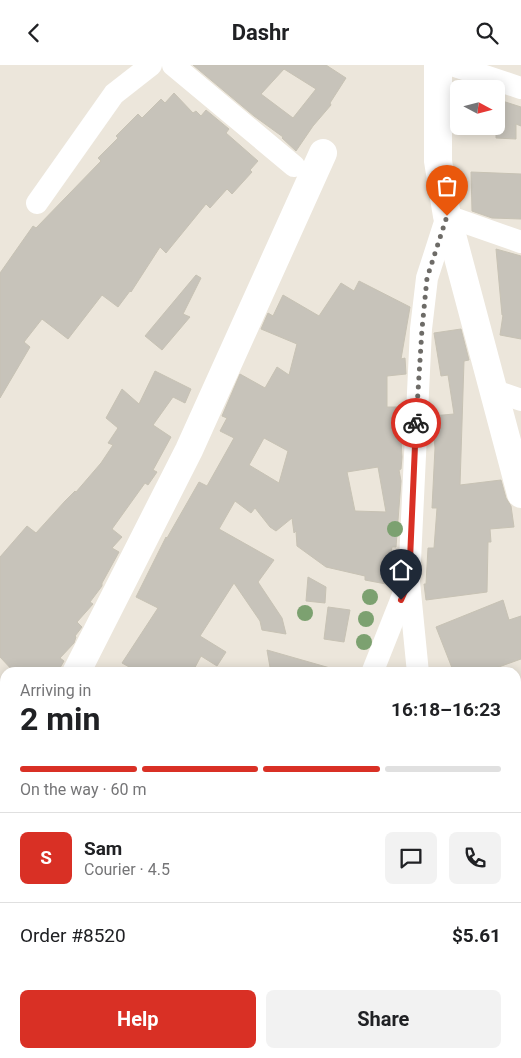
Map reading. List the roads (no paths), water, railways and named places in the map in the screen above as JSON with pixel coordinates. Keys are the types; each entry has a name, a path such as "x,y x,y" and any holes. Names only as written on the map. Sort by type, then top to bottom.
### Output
{"street":[{"path":"37,203 114,94 151,65"},
{"path":"173,65 294,166"},
{"path":"438,65 438,161 447,216 521,494"},
{"path":"452,65 521,89"},
{"path":"79,667 189,450 323,153"},
{"path":"447,216 521,242"},
{"path":"417,667 409,582 422,329 427,278 447,216"},
{"path":"493,390 521,400"},
{"path":"374,667 409,582"}]}
